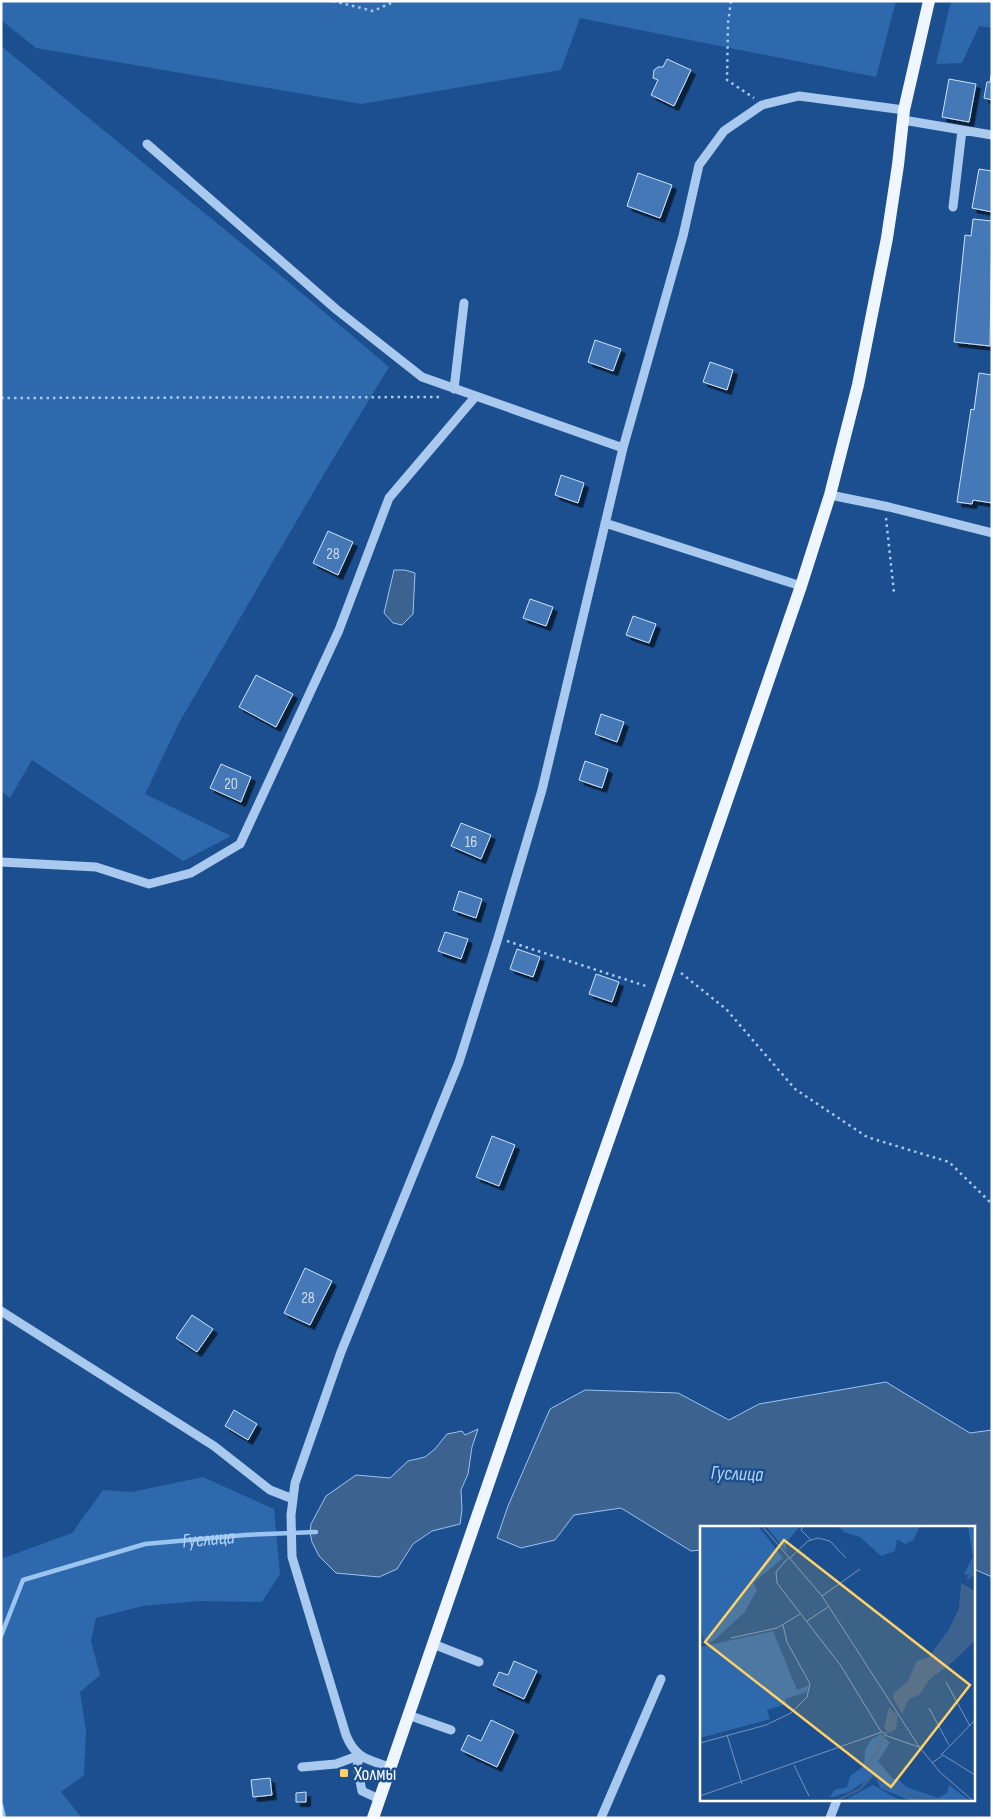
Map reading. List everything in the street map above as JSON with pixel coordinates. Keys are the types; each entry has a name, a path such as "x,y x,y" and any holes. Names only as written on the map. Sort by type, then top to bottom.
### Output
{"main road":[{"path":"373,1818 801,586 830,494 858,385 885,247 898,165 903,115 929,1"}],"street":[{"path":"390,1767 360,1755 350,1747 346,1735 292,1557 291,1515 295,1482 341,1352 459,1062 498,938 542,790 623,448 683,236 699,165 724,131 762,105 800,96 903,115 962,130 992,135"},
{"path":"953,207 962,130"},
{"path":"147,144 337,310 422,377 623,448"},
{"path":"454,389 464,303"},
{"path":"1,862 96,867 149,884 191,873 240,844 339,630 389,498 475,397"},
{"path":"830,494 889,507 992,534"},
{"path":"605,523 801,586"},
{"path":"1,1312 214,1446 270,1490 294,1499"},
{"path":"433,1644 479,1662"},
{"path":"600,1818 661,1679"},
{"path":"408,1715 451,1730"},
{"path":"302,1767 336,1764 360,1755"},
{"path":"360,1755 357,1766 362,1791 379,1800"},
{"path":"830,1818 836,1802"}],"path":[{"path":"333,1 373,11 396,1"},
{"path":"731,1 728,23 727,80 762,105"},
{"path":"1,398 446,397"},
{"path":"889,507 886,522 894,593"},
{"path":"498,938 661,991"},
{"path":"670,964 726,1009 795,1088 867,1137 949,1162 992,1204"}],"shaded area":[{"path":"1,1 896,1 876,77 580,18 561,70 361,104 36,48 1,20"},
{"path":"951,1 992,1 992,28 979,26 962,63 936,64"},
{"path":"1,46 389,367 324,474 180,721 145,794 231,836 183,861 32,760 10,798 1,791"},
{"path":"203,1477 274,1509 280,1574 262,1602 200,1601 143,1606 96,1618 91,1641 100,1675 80,1692 86,1731 84,1775 61,1792 82,1818 1,1818 1,1672 3,1667 1,1666 1,1559 72,1533 103,1490 132,1492"}],"water":[{"path":"394,570 405,570 415,573 413,614 402,625 393,623 384,613"},
{"path":"886,1382 970,1433 992,1430 992,1577 976,1570 976,1526 700,1526 700,1550 691,1551 621,1508 574,1515 555,1540 521,1548 497,1538 508,1506 550,1409 585,1390 678,1393 729,1420 759,1404"},
{"path":"478,1429 472,1447 468,1474 461,1490 462,1510 460,1524 432,1531 413,1544 397,1569 379,1577 336,1573 319,1556 312,1542 311,1524 326,1496 356,1475 390,1478 408,1461 425,1457 435,1449 447,1434 462,1431 465,1435"}],"building":[{"path":"667,59 691,70 674,106 651,95 658,80 653,78 654,70 658,67 663,67"},
{"path":"992,71 992,100 984,98 987,82 990,82"},
{"path":"949,79 976,84 969,122 942,117"},
{"path":"979,169 992,171 992,212 972,208"},
{"path":"638,173 672,185 660,218 627,206"},
{"path":"973,219 992,221 990,346 954,342 965,235 971,236"},
{"path":"595,340 621,349 613,371 588,362"},
{"path":"710,362 733,370 727,390 703,382"},
{"path":"979,373 992,375 992,503 973,500 972,504 957,502 971,409 974,410"},
{"path":"561,475 584,483 578,503 555,495"},
{"path":"328,531 353,542 338,575 313,563"},
{"path":"530,599 553,607 546,626 523,618"},
{"path":"633,616 656,624 649,643 626,635"},
{"path":"256,675 293,694 276,727 239,707"},
{"path":"601,714 624,722 617,742 595,734"},
{"path":"585,761 608,769 602,788 579,780"},
{"path":"221,764 251,777 241,802 210,788"},
{"path":"461,823 491,835 481,859 451,846"},
{"path":"459,891 482,899 476,918 453,910"},
{"path":"445,932 468,939 461,959 438,951"},
{"path":"517,949 540,957 533,977 510,969"},
{"path":"596,974 619,982 612,1002 589,994"},
{"path":"492,1136 515,1145 499,1186 476,1177"},
{"path":"305,1268 332,1281 310,1325 284,1313"},
{"path":"192,1315 213,1329 197,1352 176,1338"},
{"path":"234,1410 257,1424 248,1440 225,1426"},
{"path":"514,1661 537,1671 524,1699 493,1685 499,1672 508,1675"},
{"path":"491,1720 514,1731 497,1767 461,1750 468,1735 481,1741"},
{"path":"270,1778 272,1795 253,1797 251,1780"},
{"path":"306,1792 306,1802 296,1802 296,1793"}],"waterway":[{"name":"Гуслица","path":"1,1636 23,1580 145,1544 245,1535 316,1532"},
{"name":"Гуслица","path":"1,1805 4,1818"}],"place":[{"name":"Холмы","path":"344,1773"}]}
